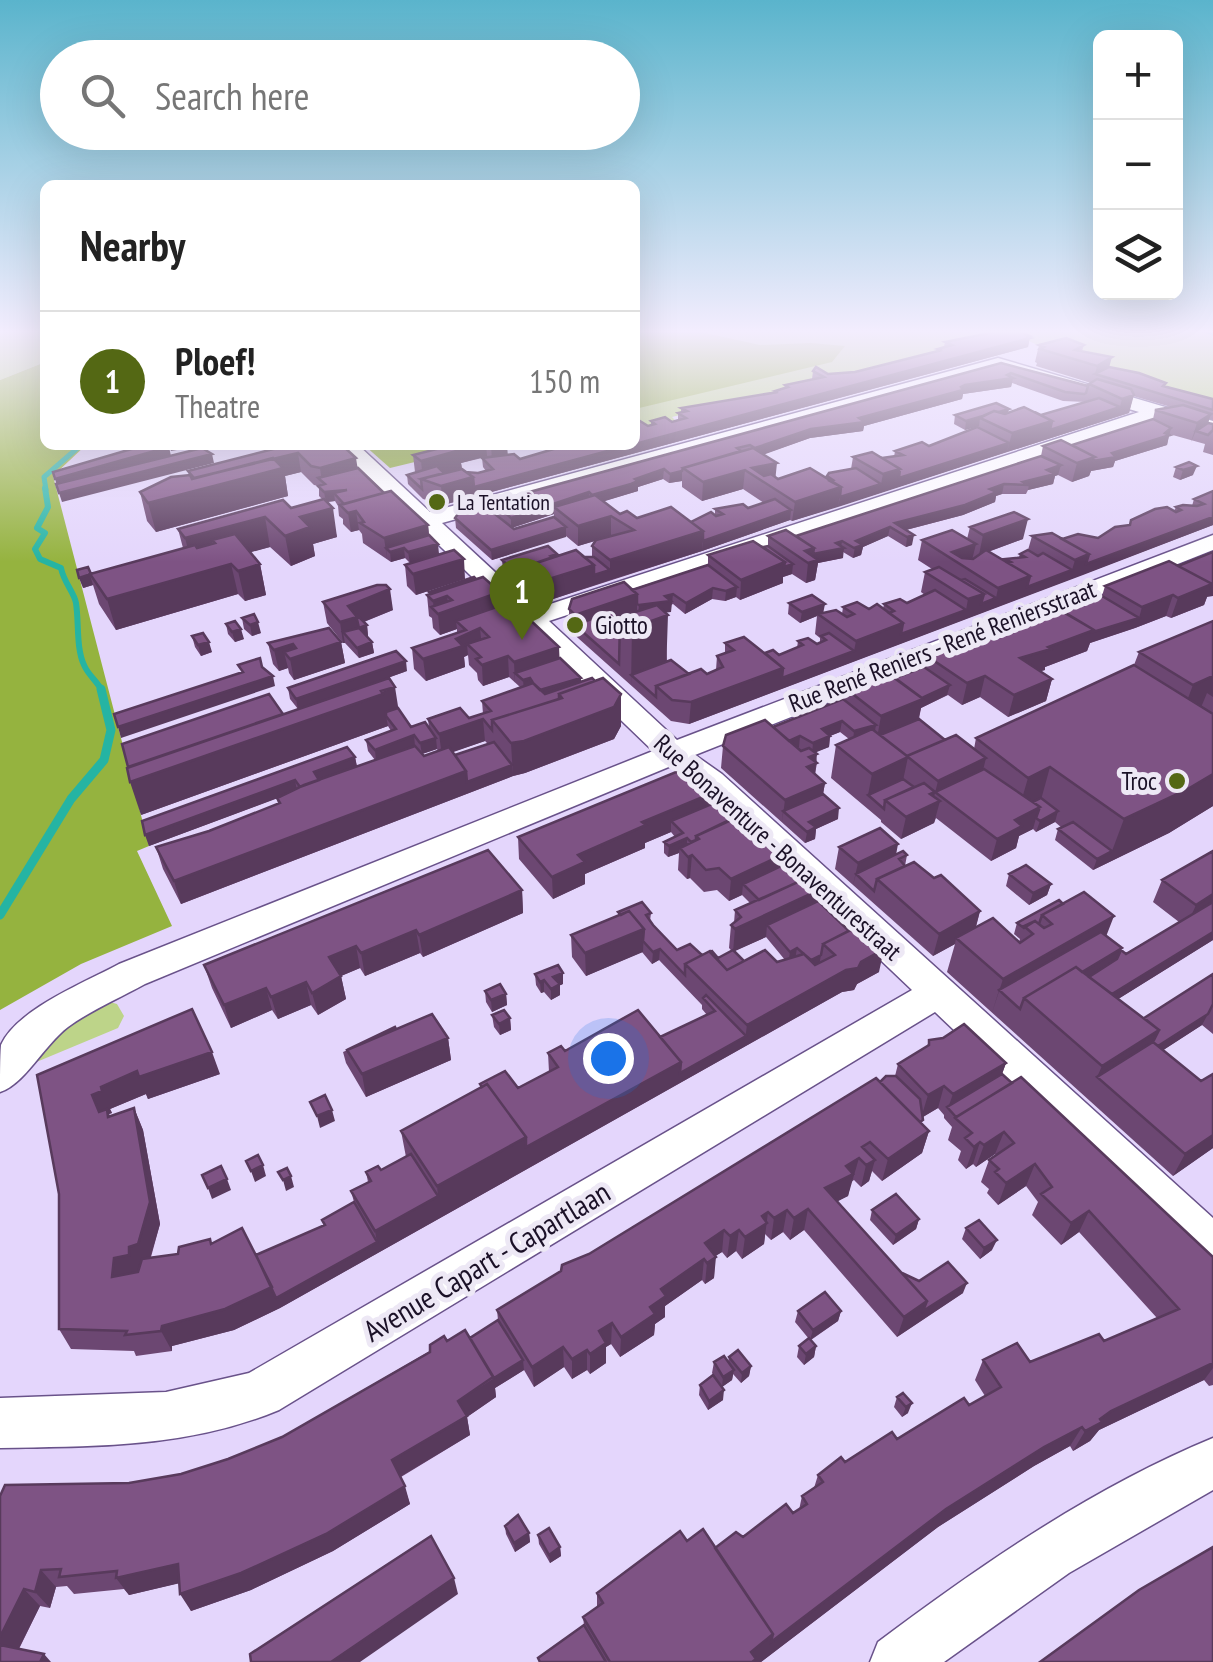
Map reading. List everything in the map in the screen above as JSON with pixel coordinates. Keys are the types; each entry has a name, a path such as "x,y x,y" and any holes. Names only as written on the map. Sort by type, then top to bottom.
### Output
{"street":[{"path":"426,520 842,407"},
{"path":"1143,407 1213,428"},
{"path":"530,619 1161,412"},
{"name":"Rue Bonaventure - Bonaventurestraat","path":"351,450 672,752 702,773 1213,1246"},
{"name":"Rue René Reniers - René Reniersstraat","path":"0,1076 43,1025 107,986 608,782 672,752 1213,542"},
{"name":"Avenue Capart - Capartlaan","path":"0,1423 196,1414 262,1393 938,992"},
{"path":"898,1662 995,1588 1127,1505 1213,1463"}],"green space":[{"path":"0,407 40,407 40,450 81,450 53,476 149,846 137,851 172,926 81,964 0,1010"},
{"path":"640,407 715,407 672,417 677,422 640,428"},
{"path":"370,450 464,450 390,468"},
{"path":"110,1002 117,1004 124,1016 118,1028 34,1063 58,1031"}],"building":[{"path":"775,407 640,443 640,421 648,426 655,424 651,421 665,417 672,422 686,418 678,413 687,411 681,408"},
{"path":"842,407 901,407 859,418 865,422 811,429 755,448 737,448 741,451 682,471 670,474 664,469 631,484 592,495 589,492 511,518 500,508 491,511 514,529 554,517 566,527 491,550 455,518 460,511"},
{"path":"984,407 1009,409 966,421 955,415"},
{"path":"1024,407 1052,421 1012,433 980,418 994,411 1005,414"},
{"path":"1070,407 1120,407 1050,430 1052,421 1035,412 1041,415"},
{"path":"1188,407 1211,414 1197,423 1155,410"},
{"path":"1153,419 1171,428 1165,433 1170,435 1112,453 1116,457 1093,461 1095,457 1072,445"},
{"path":"1213,424 1213,430 1208,435 1196,431"},
{"path":"977,427 1009,443 899,478 900,469 882,458 903,455 895,451 922,442 929,446"},
{"path":"1061,440 1095,457 1077,463 1043,446"},
{"path":"753,448 777,463 752,468 764,476 771,474 778,479 810,468 841,487 795,502 745,470 703,482 683,468"},
{"path":"128,450 158,450 55,479 53,472"},
{"path":"194,450 212,454 59,493 56,484"},
{"path":"270,450 347,450 356,458 320,468 311,466 298,453 194,478 188,471"},
{"path":"433,450 460,450 421,461 413,455"},
{"path":"550,450 611,450 474,487 473,477 466,472 493,469 482,458 514,454 520,459"},
{"path":"872,452 900,469 883,474 853,457"},
{"path":"1041,456 1061,465 1047,470 1055,474 1023,482 1029,485 1004,484 990,489 997,492 965,505 895,523 914,535 907,537 890,527 856,541 863,545 854,548 842,541 836,543 844,548 813,554 814,548 796,536"},
{"path":"273,458 283,468 148,503 140,492 171,477 190,475 192,479"},
{"path":"1189,462 1197,466 1183,470 1176,467"},
{"path":"437,466 444,473 421,479 422,489 407,475"},
{"path":"358,468 384,493 344,504 334,493 347,490 324,492 318,486 325,484 318,478"},
{"path":"856,468 881,484 840,497 841,487 827,476"},
{"path":"462,469 473,477 441,486 421,479"},
{"path":"391,491 428,525 384,538 360,523 364,522 356,511 348,513 340,505"},
{"path":"1213,491 1213,517 1086,564 1089,554 1062,539 1078,534 1098,538 1155,509 1167,507 1176,512 1181,510 1176,507 1183,505 1204,504 1194,499"},
{"path":"595,495 620,514 627,511 637,518 671,507 703,531 610,560 592,546 596,540 634,530 611,516 578,526 554,507"},
{"path":"324,499 333,508 300,517 310,527 285,536 265,517 185,538 178,529 283,500 291,508"},
{"path":"775,499 791,510 703,541 703,531 691,522 711,512 716,516 723,514 715,509 743,504 748,508"},
{"path":"1014,512 1028,519 983,535 970,527"},
{"path":"786,530 814,548 805,551 818,560 808,563 768,536"},
{"path":"952,530 976,544 952,552 962,558 973,559 986,550 1030,576 998,588 922,540"},
{"path":"1052,533 1089,554 1075,560 1032,536"},
{"path":"235,534 260,564 238,571 231,564 107,599 90,574 195,545 197,548"},
{"path":"429,535 438,544 408,552 404,548 390,552 386,548"},
{"path":"753,541 785,562 741,580 708,555"},
{"path":"548,546 557,554 521,568 522,578 502,560"},
{"path":"768,546 793,564 784,567 785,562 763,547"},
{"path":"454,550 464,559 413,574 405,565"},
{"path":"576,550 594,565 549,579 533,578 521,568"},
{"path":"1028,550 1038,556 1043,553 1072,570 1027,587 1030,576 1005,559 1025,557 1020,554"},
{"path":"1213,552 1213,586 1211,587 1212,584 1178,566"},
{"path":"584,557 594,557 610,570 594,575 594,565"},
{"path":"1169,561 1212,584 1142,607 1105,586"},
{"path":"708,565 737,587 726,591 713,588 686,603 673,594 665,596 671,601 637,604 637,594 632,590"},
{"path":"88,567 91,574 79,578 77,570"},
{"path":"939,567 984,594 968,599 925,572"},
{"path":"474,577 476,579 429,592"},
{"path":"483,577 500,592 438,614 431,607 452,600 447,596 433,601 427,595"},
{"path":"961,580 996,598 981,604 984,594"},
{"path":"624,582 637,594 575,615 569,609 572,599"},
{"path":"377,585 390,589 348,606 357,617 340,622 323,602"},
{"path":"935,590 966,610 901,634 903,623 884,604 900,599 907,603"},
{"path":"812,595 825,604 802,612 789,603"},
{"path":"1102,596 1139,618 1093,632 1063,612"},
{"path":"511,602 559,647 514,662 508,656 482,665 476,659 481,657 467,644 489,637 480,628 456,639 463,646 423,659 412,648 466,630 456,621"},
{"path":"857,602 869,609 877,604 903,623 856,641 818,614 836,610 847,617 854,614 843,607"},
{"path":"657,605 668,615 632,628 620,617"},
{"path":"1054,606 1094,630 1020,658 1052,679 1014,695 985,676 967,683 927,656"},
{"path":"611,612 620,620 619,664 575,625"},
{"path":"254,614 258,622 250,625 242,618"},
{"path":"235,621 241,629 232,632 226,624"},
{"path":"1213,621 1213,676 1193,685 1139,652"},
{"path":"329,628 341,642 290,659 284,652 296,648 293,644 274,650 268,643"},
{"path":"359,628 372,642 357,648 343,632"},
{"path":"203,633 209,642 198,645 192,636"},
{"path":"829,633 854,651 782,678 783,668 765,653 773,650 779,655 803,645 798,641 808,638 817,644 826,640 821,636"},
{"path":"744,637 783,668 691,702 672,700 656,686 701,669 707,674 723,667 717,656 734,650 725,643"},
{"path":"396,651 406,661 296,699 288,688"},
{"path":"260,658 262,667 273,676 118,727 114,714 243,672 238,665"},
{"path":"560,658 581,678 540,690 533,683 527,685 532,681 530,678 523,680 515,673"},
{"path":"671,660 689,674 656,686 656,697 631,675"},
{"path":"1134,665 1213,714 1213,774 1124,819 1050,767 1028,778 976,738"},
{"path":"924,667 950,685 922,698 895,678"},
{"path":"886,672 923,699 881,716 845,688"},
{"path":"389,678 395,687 381,691 383,694 130,782 127,768"},
{"path":"592,678 595,681 559,694 559,699 492,720 492,730 483,719 439,734 428,719 460,708 469,718 491,711 482,701 533,683 545,694"},
{"path":"603,678 621,694 614,707 511,743 492,720 562,698 559,694"},
{"path":"269,694 283,714 128,767 122,744"},
{"path":"843,699 876,725 854,731 842,721 822,729 830,736 813,743 800,736 789,741 773,727"},
{"path":"398,708 411,727 425,722 436,738 420,743 414,735 375,750 366,740 396,729 386,712"},
{"path":"919,719 945,740 907,756 880,735"},
{"path":"765,720 801,751 809,748 817,754 809,757 817,763 807,767 825,783 785,800 723,746 726,735"},
{"path":"872,729 907,756 956,735 986,758 938,781 908,757 872,774 836,745"},
{"path":"494,742 512,765 467,782 466,771 455,755"},
{"path":"415,746 424,756 449,747 466,771 174,881 156,847 209,831 280,803 277,798 304,785"},
{"path":"347,747 355,757 314,772 319,780 300,787 295,780 145,835 142,821"},
{"path":"984,769 1040,807 1015,820 1022,826 997,839 935,792"},
{"path":"676,772 697,775 715,792 642,822 646,825 578,855 585,862 552,877 518,837"},
{"path":"903,779 914,787 885,800 884,809 868,795"},
{"path":"924,783 940,801 906,817 885,800"},
{"path":"823,794 839,808 809,822 816,827 807,832 783,811"},
{"path":"1041,798 1058,811 1040,821 1036,818 1040,807 1033,802"},
{"path":"714,803 731,819 691,842 687,838 669,846 664,842 683,833 671,821"},
{"path":"740,816 782,855 731,879 719,868 706,870 680,848 699,839 696,836"},
{"path":"1073,822 1112,851 1097,859 1058,829"},
{"path":"880,828 898,844 858,863 839,847"},
{"path":"488,850 522,890 419,935 416,930 361,953 356,946 329,957 341,976 312,993 306,982 271,997 266,988 224,1005 204,965"},
{"path":"903,851 907,855 899,859 905,866 877,879 874,891 856,874"},
{"path":"1213,851 1213,894 1196,905 1162,880"},
{"path":"914,862 934,878 941,875 980,911 939,934 877,879"},
{"path":"1026,865 1051,884 1033,893 1009,874"},
{"path":"781,866 798,882 759,900 743,884"},
{"path":"807,878 819,890 735,929 731,925 741,917 735,910"},
{"path":"1084,892 1114,916 1003,979 956,938 993,918 1020,943 1033,934 1024,926 1035,921 1044,928 1052,924 1042,915"},
{"path":"1059,900 1063,904 1042,915 1039,924 1035,921 1024,928 1017,923"},
{"path":"818,901 849,931 823,944 821,955 811,960 797,948 790,952 767,925"},
{"path":"642,902 651,913 646,915 653,925 677,950 690,944 702,955 685,964 685,975 660,949 653,952 643,941 644,929 629,911 621,915 618,912"},
{"path":"1213,902 1213,932 1112,994 1089,977 1117,959 1121,950 1126,954"},
{"path":"629,911 644,929 585,953 571,935"},
{"path":"858,926 884,949 861,962 858,968 846,970 747,1025 685,964 710,951 727,970 765,950 777,962 804,954 815,965 835,955 823,944"},
{"path":"1101,932 1122,948 1082,972 1076,967 1024,998 1020,1009 999,990"},
{"path":"733,950 744,961 727,970 710,952 718,958"},
{"path":"558,965 563,973 553,977 560,984 551,989 535,974"},
{"path":"1076,967 1159,1030 1102,1066 1024,998"},
{"path":"1213,974 1213,1004 1208,1014 1158,1046 1153,1042 1159,1030 1144,1018"},
{"path":"500,984 506,994 491,1000 485,991"},
{"path":"706,995 746,1036 680,1073 681,1062 660,1037 715,1011 703,998"},
{"path":"192,1009 212,1052 139,1077 137,1071 92,1095 99,1112 107,1109 108,1117 134,1108 150,1202 138,1244 129,1247 129,1255 114,1258 112,1277 138,1272 142,1259 178,1254 179,1247 210,1239 211,1244 242,1228 272,1287 225,1309 162,1326 161,1331 125,1335 127,1331 59,1329 59,1194 37,1075"},
{"path":"504,1010 510,1018 499,1024 492,1015"},
{"path":"638,1010 681,1062 526,1147 526,1137 487,1084 480,1084 505,1071 518,1088 558,1067 548,1053 561,1046 565,1051"},
{"path":"432,1014 448,1038 362,1074 347,1050"},
{"path":"964,1024 1006,1063 953,1094 944,1086 928,1095 898,1064 929,1045 929,1040 943,1038"},
{"path":"1153,1042 1201,1081 1213,1074 1213,1135 1185,1154 1097,1077"},
{"path":"1002,1074 1012,1083 956,1117 947,1107"},
{"path":"886,1076 896,1076 920,1099 923,1120 920,1122 880,1082"},
{"path":"1021,1077 1213,1257 1213,1363 1111,1411 1100,1419 1102,1422 1085,1431 1082,1427 1044,1447 946,1509 771,1642 773,1634 715,1548 736,1532 743,1537 786,1504 793,1513 807,1504 802,1496 823,1482 818,1475 841,1457 845,1462 892,1432 897,1439 964,1398 969,1405 1001,1387 983,1360 1017,1343 1030,1362 1099,1334 1104,1341 1179,1309 1089,1211 1071,1223 1041,1194 1052,1187 1035,1164 1006,1183 995,1172 999,1169 989,1160 1014,1143 1004,1132 974,1147 965,1138 972,1133 955,1118"},
{"path":"876,1078 929,1131 888,1159 870,1142 862,1147 875,1160 866,1165 859,1158 846,1166 853,1174 825,1188 927,1301 904,1317 808,1209 794,1218 787,1210 774,1218 768,1212 762,1216 767,1223 745,1237 739,1230 730,1236 724,1230 705,1243 716,1257 707,1263 704,1259 661,1289 666,1296 650,1307 655,1314 621,1337 612,1323 599,1331 606,1343 590,1354 587,1350 572,1359 563,1347 532,1367 497,1310 561,1271 562,1265 589,1254"},
{"path":"487,1084 526,1137 437,1186 401,1131"},
{"path":"325,1095 332,1110 317,1116 310,1102"},
{"path":"411,1154 438,1196 375,1231 351,1191 371,1181 366,1172 378,1166 381,1170"},
{"path":"258,1155 263,1165 251,1171 246,1161"},
{"path":"221,1166 227,1179 208,1188 202,1175"},
{"path":"287,1168 291,1176 283,1180 278,1172"},
{"path":"896,1194 919,1219 896,1235 872,1210"},
{"path":"354,1202 377,1242 276,1298 256,1255 325,1225 322,1220"},
{"path":"979,1220 997,1240 984,1248 966,1228"},
{"path":"948,1262 967,1283 923,1311 927,1301 902,1273 919,1281"},
{"path":"825,1292 841,1311 813,1330 798,1311"},
{"path":"498,1320 523,1360 494,1378 470,1338"},
{"path":"465,1330 493,1377 458,1401 467,1416 392,1460 405,1486 326,1534 241,1573 180,1594 178,1564 116,1578 117,1571 59,1577 61,1569 41,1570 35,1592 24,1589 0,1637 0,1496 5,1485 129,1483 181,1474 228,1459 282,1437 430,1352 430,1345 444,1336 447,1341"},
{"path":"809,1338 816,1346 806,1354 799,1346"},
{"path":"738,1350 751,1366 742,1373 729,1357"},
{"path":"724,1356 734,1370 723,1377 714,1362"},
{"path":"713,1375 724,1390 709,1401 700,1385"},
{"path":"903,1393 912,1403 906,1407 897,1397"},
{"path":"518,1515 529,1533 514,1543 505,1526"},
{"path":"549,1528 560,1547 549,1555 538,1535"},
{"path":"703,1529 773,1634 751,1652 756,1659 610,1662 583,1617 603,1603 597,1593 680,1531 687,1541"},
{"path":"431,1536 454,1578 331,1662 251,1662 250,1654"},
{"path":"1213,1547 1213,1662 1040,1662 1139,1590"},
{"path":"584,1625 606,1662 540,1662 538,1658"},
{"path":"0,1645 44,1654 40,1662 0,1662"}],"waterway":[{"path":"46,490 44,477 75,450"},
{"path":"45,488 48,507 37,528 45,533 35,549 40,559 61,568 76,603 81,658 101,690"},
{"path":"0,915 71,799 104,760 111,730 101,690"}],"place":[{"name":"La Tentation","path":"437,502"},
{"name":"Giotto","path":"575,625"},
{"name":"Ploef!","path":"522,640"},
{"name":"Troc","path":"1177,781"}]}
